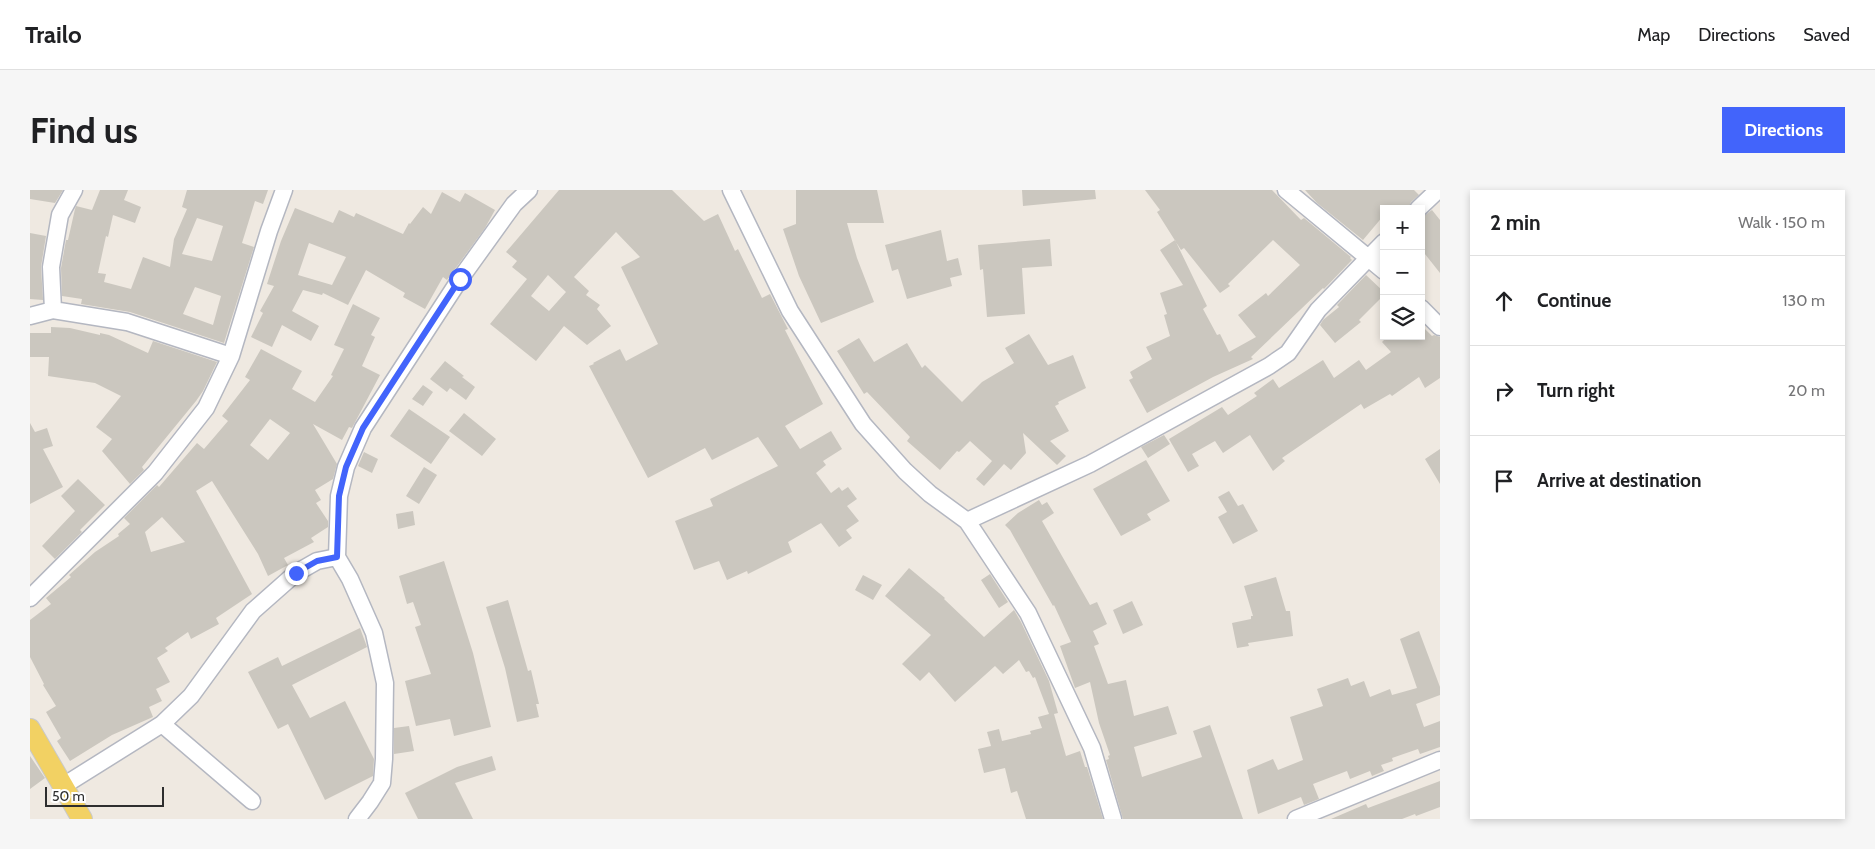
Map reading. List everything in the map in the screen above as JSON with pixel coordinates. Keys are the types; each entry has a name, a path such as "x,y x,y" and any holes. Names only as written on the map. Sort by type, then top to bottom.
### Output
{"main road":[{"path":"30,729 35,752 63,786 82,819"}],"street":[{"path":"53,310 51,267 60,215 74,190"},
{"path":"30,598 155,473 206,408 231,356 269,231 284,190"},
{"path":"357,819 382,783 384,759 384,683 374,633 350,579 337,557 339,496 346,467 363,428 460,279 514,204 529,190"},
{"path":"731,190 790,311 863,424 905,471 930,494 967,522 985,545 1028,613 1092,748 1113,819"},
{"path":"1286,190 1380,268"},
{"path":"1422,205 1438,190"},
{"path":"967,522 1090,464 1269,366 1288,353 1318,310 1380,246"},
{"path":"30,316 53,310 127,322 231,356"},
{"path":"1425,312 1440,327"},
{"path":"63,786 162,724 191,696 253,611 296,573 317,561 337,557"},
{"path":"162,724 252,801"},
{"path":"1296,819 1440,760"}],"building":[{"path":"30,190 63,190 55,203 30,199"},
{"path":"100,190 128,190 124,200 141,207 135,223 113,215 108,237 106,236 98,273 106,274 104,282 131,289 143,257 170,267 174,239 187,209 182,207 187,190 268,190 263,204 255,201 242,243 254,247 224,343 130,312 81,304 82,299 62,296 61,268 66,240 68,240 76,206 92,210","holes":["197,218 223,226 212,261 182,254","195,287 221,296 213,325 183,314"]},
{"path":"559,190 672,190 704,221 718,214 735,251 738,249 762,298 770,294 788,329 785,330 823,404 785,426 800,449 831,431 842,449 823,461 826,465 816,473 831,493 839,487 842,491 848,487 857,499 847,506 859,521 846,530 852,538 839,547 821,523 788,542 792,552 748,574 747,571 727,580 719,561 694,570 675,521 713,506 710,499 778,466 758,437 712,460 705,448 648,478 589,366 620,349 626,361 658,344 621,267 640,257 616,232 574,277 589,291 586,295 600,305 597,309 611,326 587,345 564,326 536,361 490,324 527,279 512,267 517,261 506,252","holes":["548,275 566,292 549,311 531,296"]},
{"path":"796,190 877,190 884,223 847,223 857,258 874,302 821,323 799,276 783,229 796,224"},
{"path":"1022,190 1095,190 1096,199 1023,206"},
{"path":"1145,190 1272,190 1301,220 1304,218 1351,257 1352,260 1324,289 1251,357 1253,359 1213,377 1147,413 1129,380 1133,378 1130,372 1152,359 1146,347 1170,336 1164,315 1167,314 1160,293 1183,285 1160,250 1175,240 1157,212 1160,210","holes":["1273,240 1300,265 1268,296 1266,293 1238,315 1256,337 1229,352 1220,334 1217,335 1203,309 1207,306 1176,242 1181,250 1184,248 1220,293 1230,286 1228,284"]},
{"path":"1305,190 1414,190 1419,195 1410,205 1380,205 1380,220 1363,240 1317,203"},
{"path":"442,192 460,202 465,193 495,210 485,228 447,280 443,277 425,309 403,297 405,293 366,270 348,305 323,293 322,295 303,290 292,311 319,326 311,341 282,325 272,347 251,337 263,313 260,311 274,286 267,284 281,241 295,208 333,223 339,210 354,217 356,213 403,234 409,223 423,207 431,214","holes":["309,243 346,257 332,285 298,275"]},
{"path":"1432,210 1440,220 1440,273 1425,254 1425,215"},
{"path":"941,230 947,261 958,258 962,275 950,278 952,286 907,299 898,269 892,271 885,245"},
{"path":"30,233 46,236 41,267 43,300 30,299"},
{"path":"1050,239 1052,266 1022,268 1025,314 987,317 983,269 980,270 978,245"},
{"path":"1366,275 1380,288 1380,299 1359,320 1361,322 1335,343 1320,325 1323,320 1339,307 1337,305"},
{"path":"353,304 380,318 371,335 375,337 362,366 380,375 352,428 349,427 342,440 313,424 337,464 333,479 315,490 321,500 316,503 328,521 328,527 311,538 314,542 284,558 288,565 268,576 258,554 212,481 196,491 252,594 216,618 219,624 191,639 188,632 165,648 168,651 157,658 170,682 156,689 162,701 149,707 153,717 112,735 70,761 57,741 61,738 46,712 56,706 43,685 30,657 30,620 51,604 46,598 71,577 69,575 95,552 119,536 118,534 130,524 124,518 157,485 159,487 197,443 204,449 228,421 222,416 250,380 245,377 261,349 302,371 292,389 315,402 333,376 331,375 344,349 334,345","holes":["270,419 290,433 268,460 250,445","162,517 185,542 151,552 145,532"]},
{"path":"51,327 70,328 100,335 100,333 109,335 148,353 153,341 217,362 196,401 142,467 144,470 130,484 102,451 112,439 96,427 121,396 95,383 48,376 49,357 30,357 30,333 51,333"},
{"path":"1425,329 1432,336 1440,337 1440,378 1425,388 1419,377 1392,396 1390,394 1364,409 1361,404 1282,458 1285,461 1273,471 1250,435 1223,453 1215,441 1192,454 1199,466 1188,472 1169,439 1222,407 1228,415 1257,396 1254,393 1273,379 1279,388 1323,360 1334,378 1359,360 1366,370 1391,352 1382,342 1384,340 1425,340"},
{"path":"1029,334 1048,365 1073,355 1086,388 1058,402 1059,404 1055,406 1069,431 1050,441 1066,456 1057,465 1023,433 1026,453 1011,470 1004,464 984,486 976,479 992,461 970,441 959,452 957,451 940,470 907,441 910,437 867,392 864,394 837,351 859,338 874,362 907,343 922,368 925,365 962,402 982,382 1014,363 1005,348"},
{"path":"445,361 475,387 466,400 450,388 447,392 430,379"},
{"path":"423,385 433,392 423,406 412,399"},
{"path":"409,409 450,437 431,464 390,436"},
{"path":"464,413 496,439 482,456 449,431"},
{"path":"30,423 35,432 47,428 53,446 43,449 63,487 30,504"},
{"path":"1164,435 1170,444 1148,458 1141,447"},
{"path":"1440,449 1440,484 1425,459"},
{"path":"364,452 378,459 372,473 358,466"},
{"path":"1146,460 1170,501 1147,514 1151,520 1121,536 1093,489"},
{"path":"424,467 437,475 419,504 406,496"},
{"path":"78,479 105,505 55,559 42,546 75,511 61,496"},
{"path":"1229,491 1238,506 1243,504 1258,531 1233,544 1218,517 1227,512 1218,497"},
{"path":"1039,500 1042,505 1047,502 1054,513 1042,521 1090,605 1097,602 1107,624 1093,631 1099,644 1094,646 1108,684 1126,680 1134,716 1168,706 1177,734 1134,747 1142,777 1202,757 1193,731 1210,725 1243,819 1123,819 1106,760 1109,759 1108,756 1110,755 1099,723 1090,682 1075,688 1060,646 1071,642 1054,605 1010,530 1005,525 1018,513"},
{"path":"413,511 415,525 398,529 396,514"},
{"path":"444,561 473,653 491,727 454,736 450,719 416,726 405,681 431,674 415,627 421,625 413,602 407,604 399,576"},
{"path":"909,568 945,598 984,637 1014,610 1049,681 1058,713 1054,714 1066,756 1080,751 1085,767 1087,767 1103,819 1026,819 1017,791 1011,793 1005,768 984,773 978,749 991,746 987,732 999,729 1002,741 1031,734 1030,731 1042,728 1038,717 1049,714 1035,677 1033,678 1029,671 1026,672 1019,660 1003,674 995,666 955,702 929,672 920,681 902,664 931,635 885,596"},
{"path":"990,574 1008,602 999,608 981,580"},
{"path":"863,575 882,585 873,600 855,590"},
{"path":"1276,577 1286,611 1290,611 1293,636 1248,643 1249,646 1237,648 1232,623 1251,619 1251,616 1253,616 1244,586"},
{"path":"508,600 528,671 531,670 539,704 536,704 539,717 517,722 505,668 486,607"},
{"path":"1132,601 1143,625 1123,634 1113,610"},
{"path":"360,628 367,647 292,685 310,718 345,701 374,759 373,776 325,800 288,724 278,729 248,672 278,657 282,666"},
{"path":"1419,631 1440,687 1440,695 1416,704 1424,727 1440,721 1440,747 1420,754 1418,749 1392,758 1393,761 1381,765 1384,771 1372,776 1370,771 1350,779 1347,771 1313,784 1319,799 1304,805 1301,797 1258,814 1247,770 1273,759 1278,770 1303,760 1290,717 1323,706 1317,689 1348,678 1351,686 1364,681 1370,697 1390,689 1392,695 1417,688 1400,639"},
{"path":"409,726 414,751 394,754 394,728"},
{"path":"30,756 45,778 30,789"},
{"path":"492,756 496,770 455,783 473,819 418,819 405,793 457,767"},
{"path":"1440,781 1440,807 1416,816 1415,814 1402,819 1331,819 1366,804 1368,808"}],"route":[{"path":"296,573 317,561 337,557 339,496 346,467 363,428 460,279"}]}
